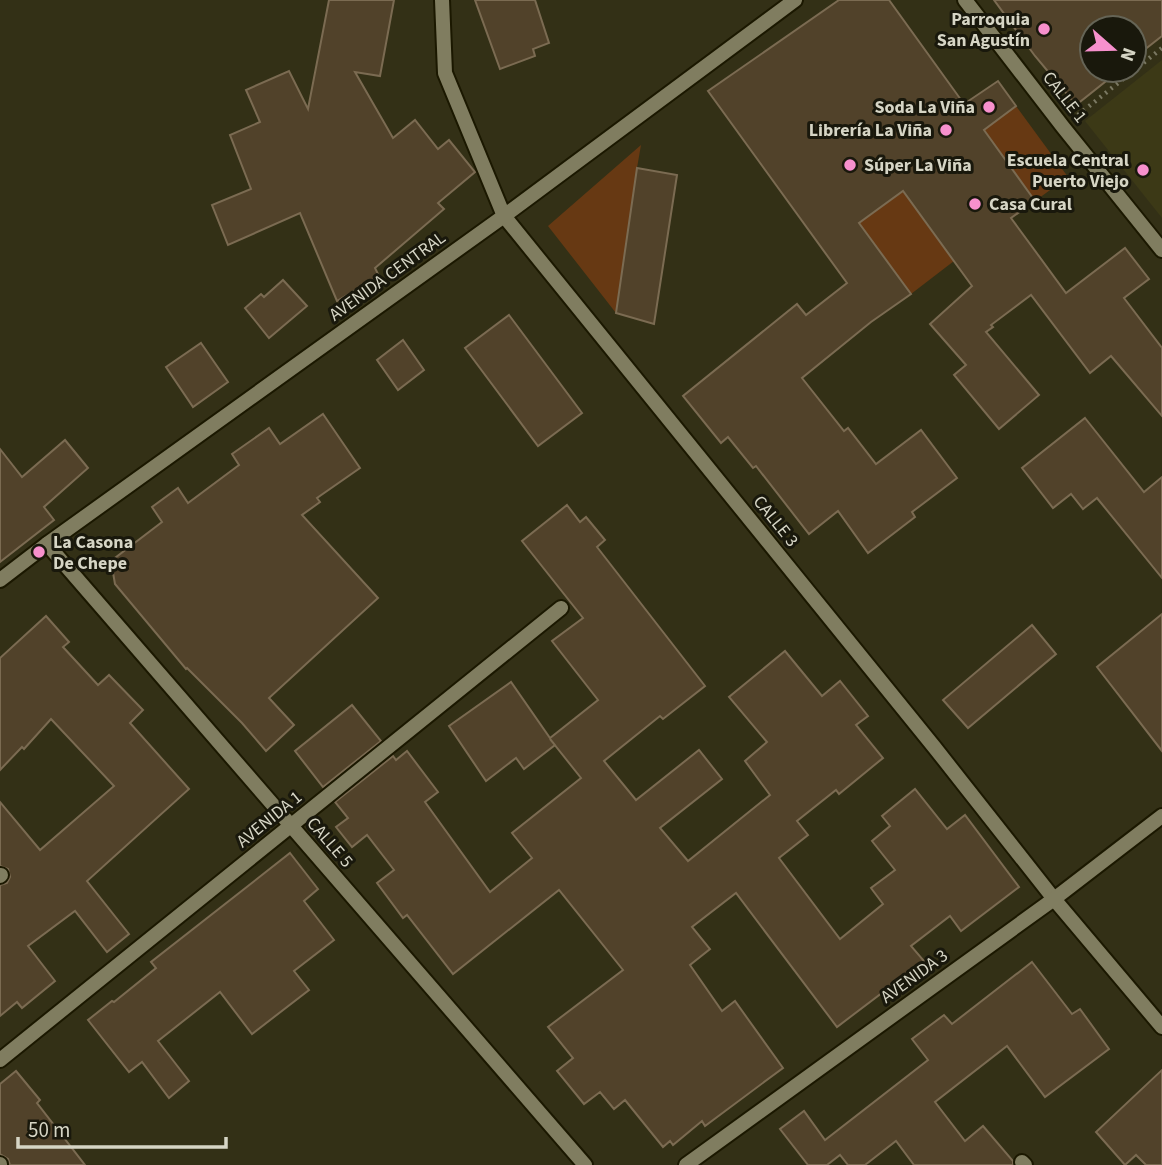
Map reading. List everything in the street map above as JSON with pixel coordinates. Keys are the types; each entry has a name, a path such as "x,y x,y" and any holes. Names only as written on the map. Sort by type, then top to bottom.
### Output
{"street":[{"name":"CALLE 3","path":"442,0 445,73 504,216 1054,899 1162,1027"},
{"name":"AVENIDA CENTRAL","path":"0,580 504,216 795,0"},
{"name":"CALLE 1","path":"965,0 1162,250"},
{"name":"CALLE 5","path":"47,544 585,1165"},
{"name":"AVENIDA 1","path":"0,1060 561,608"},
{"name":"AVENIDA 3","path":"686,1165 1054,899 1162,816"}],"path":[{"path":"1063,127 1162,48"}],"shaded area":[{"name":"Escuela Central Puerto Viejo","path":"1162,60 1162,218 1085,121 1132,84 1148,84 1148,71"},
{"path":"1016,106 1068,177 1035,201 996,148 954,261 911,294 859,223"},
{"path":"641,145 637,168 616,313 548,226"}],"building":[{"path":"329,0 394,0 380,76 355,72 393,138 415,120 438,149 449,140 475,172 438,203 444,209 375,268 379,276 337,301 300,213 228,245 212,205 251,189 230,135 260,122 246,90 289,71 308,109"},
{"path":"475,0 535,0 549,43 533,49 535,56 500,69"},
{"path":"839,0 889,0 964,104 998,81 1016,106 984,130 1035,201 1011,218 1066,293 1125,248 1149,279 1124,298 1162,348 1162,416 1111,356 1090,373 1031,295 991,325 993,327 986,332 1039,395 999,429 954,375 966,365 930,324 972,286 903,191 859,223 911,294 871,322 802,378 844,431 848,428 876,464 921,430 957,478 912,512 915,517 868,553 838,511 809,534 756,466 753,468 728,437 721,443 683,396 797,304 806,315 847,283 708,91"},
{"path":"994,0 1162,0 1162,36 1148,47 1148,14 1078,14 1078,84 1102,84 1076,105 1035,56"},
{"path":"637,168 677,175 654,324 616,313"},
{"path":"283,280 307,306 269,338 245,308 261,294 264,297"},
{"path":"509,315 582,413 538,446 465,348"},
{"path":"403,340 424,370 398,390 377,360"},
{"path":"201,343 228,382 193,407 166,367"},
{"path":"323,414 360,468 317,498 320,502 302,515 378,598 269,698 294,725 266,751 242,723 186,669 115,584 111,561 162,522 152,507 178,488 188,503 239,465 232,454 269,428 280,444"},
{"path":"1085,418 1144,492 1162,477 1162,578 1097,498 1083,509 1071,494 1053,508 1022,468"},
{"path":"65,440 88,468 44,507 54,520 0,562 0,449 22,477"},
{"path":"567,505 580,522 586,517 605,540 597,547 705,686 663,719 660,716 604,761 636,800 699,750 722,779 660,828 688,861 770,795 745,761 767,742 729,697 785,651 822,696 840,681 868,716 856,725 883,758 839,794 836,790 797,821 808,835 779,858 840,939 883,904 871,888 895,870 872,841 890,826 882,816 915,789 947,829 965,815 1019,887 961,931 950,916 911,946 924,961 837,1027 736,893 692,927 710,949 690,965 722,1011 735,1001 783,1068 705,1126 702,1121 673,1145 670,1141 663,1147 625,1100 614,1109 600,1092 584,1104 557,1071 573,1058 548,1027 623,970 559,890 453,974 407,915 403,918 377,883 394,870 367,835 352,847 336,827 348,818 335,802 393,756 396,760 407,751 438,792 425,802 490,892 532,858 512,833 581,778 555,745 524,769 516,758 486,781 449,726 511,682 550,738 598,700 552,641 583,618 522,541"},
{"path":"1162,614 1162,751 1097,667"},
{"path":"46,616 69,642 63,647 98,685 109,675 143,710 130,723 189,789 87,881 129,934 107,952 75,911 28,946 55,981 22,1008 17,1002 0,1016 0,885 7,883 10,877 8,869 0,866 0,802 40,850 114,786 51,719 24,749 22,747 0,770 0,658"},
{"path":"1032,625 1056,654 968,728 943,700"},
{"path":"352,705 381,741 323,787 295,751"},
{"path":"290,853 318,889 304,901 334,940 294,971 309,990 252,1034 220,992 158,1041 189,1081 169,1098 142,1062 129,1072 88,1020 156,968 151,962"},
{"path":"1032,962 1072,1014 1080,1009 1109,1049 1045,1097 1007,1046 935,1102 965,1141 983,1126 1013,1161 1013,1165 914,1165 896,1141 865,1165 848,1165 840,1155 827,1165 808,1165 780,1129 804,1111 825,1140 928,1060 912,1039 944,1015 952,1024"},
{"path":"1162,1070 1162,1165 1146,1165 1136,1155 1125,1165 1096,1132"},
{"path":"16,1071 40,1100 37,1103 85,1165 10,1165 8,1159 0,1154 0,1084"}],"place":[{"name":"Parroquia San Agustín","path":"1044,29"},
{"name":"Soda La Viña","path":"989,107"},
{"name":"Librería La Viña","path":"946,130"},
{"name":"Súper La Viña","path":"850,165"},
{"name":"Escuela Central Puerto Viejo","path":"1143,170"},
{"name":"Casa Cural","path":"975,204"},
{"name":"La Casona De Chepe","path":"39,552"}]}
